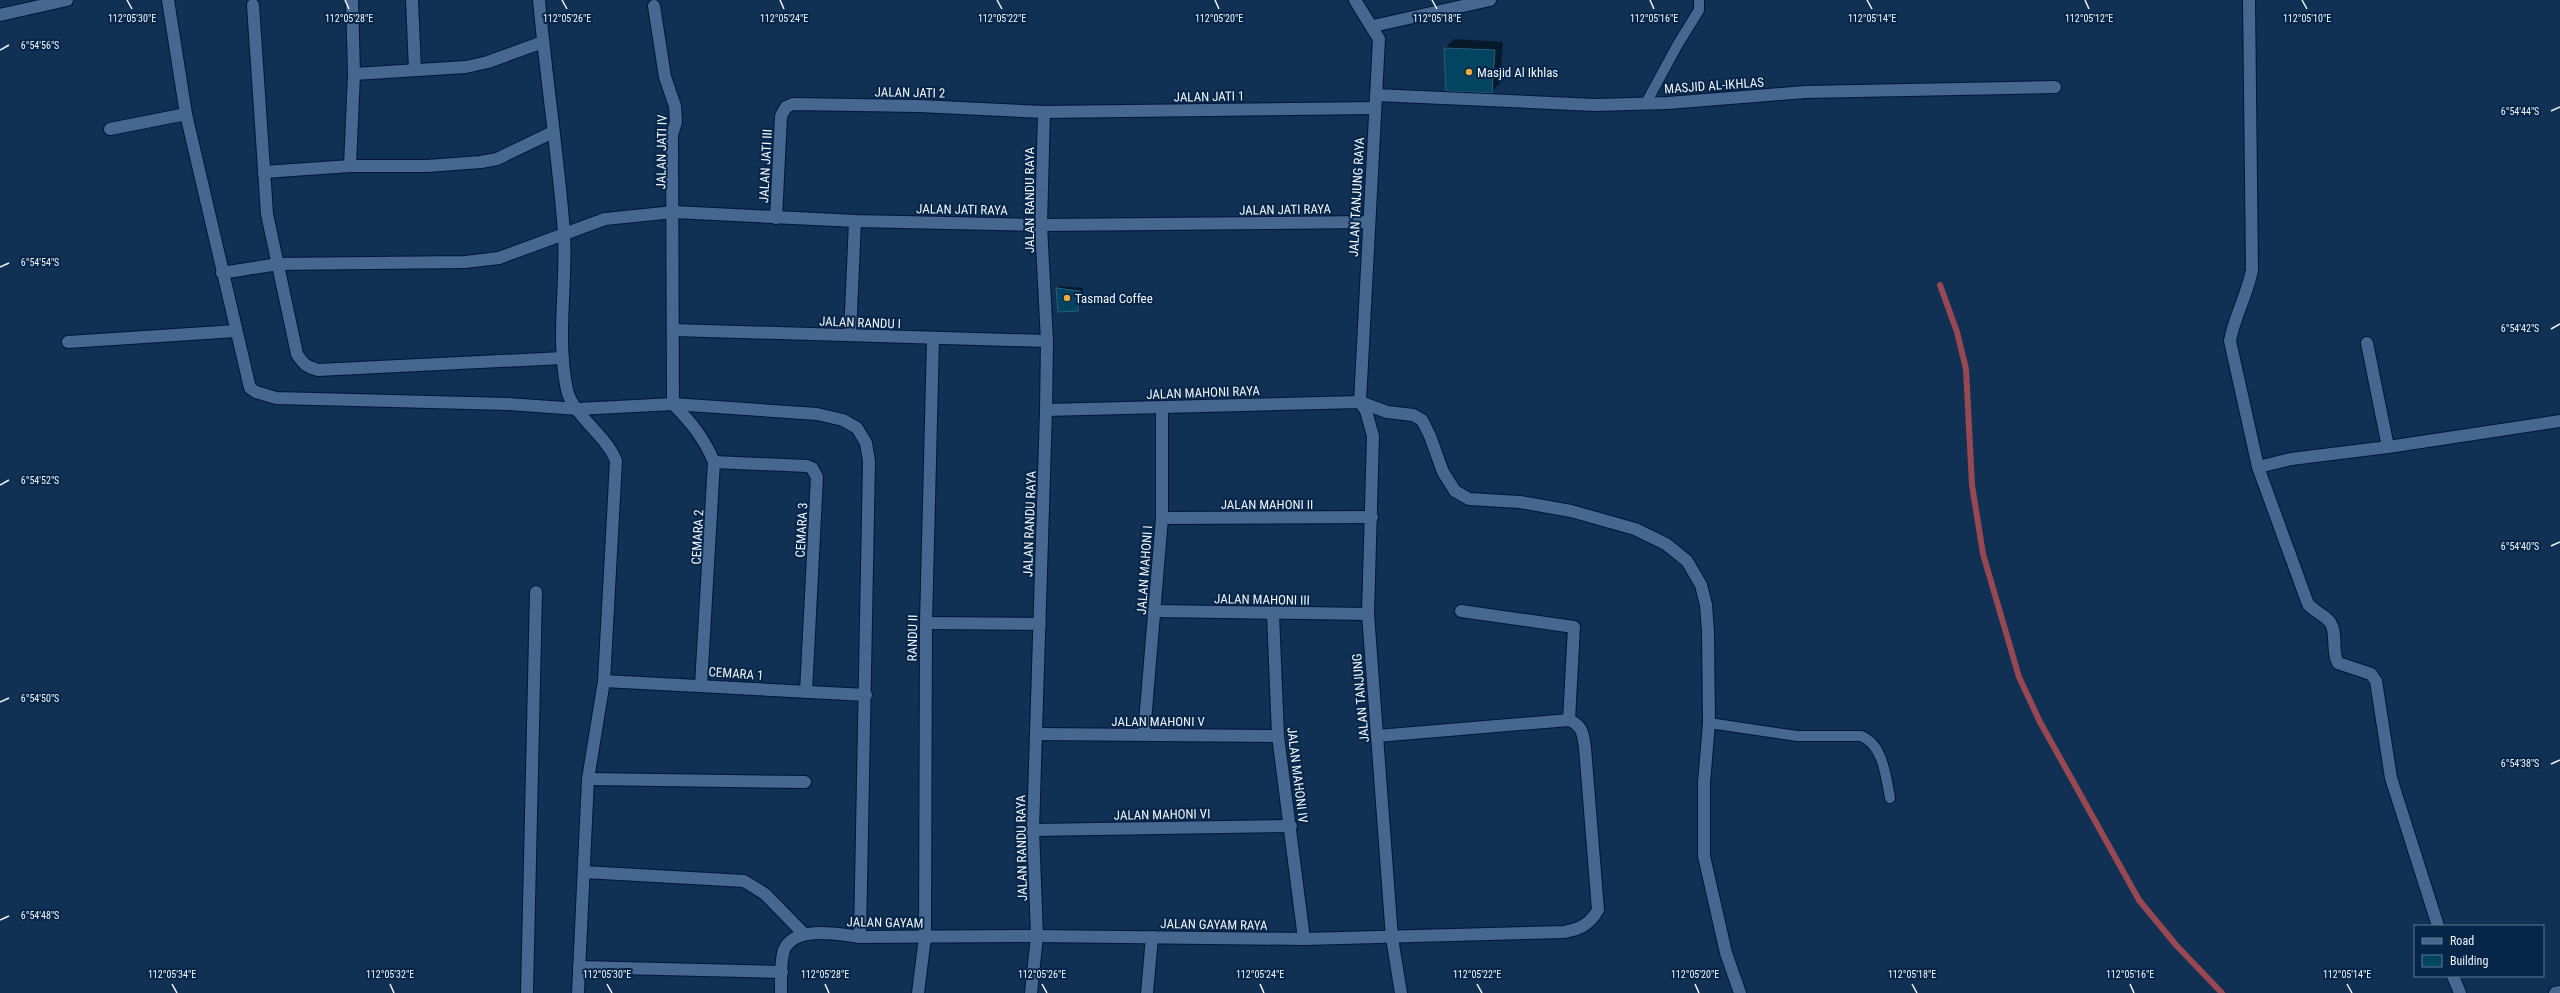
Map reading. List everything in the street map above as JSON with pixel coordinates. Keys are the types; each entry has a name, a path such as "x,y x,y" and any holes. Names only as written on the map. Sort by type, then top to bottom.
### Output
{"street":[{"path":"0,14 67,0"},
{"path":"168,0 186,114 250,388 256,392 276,398 508,404 578,409 673,404 817,414 843,420 857,428 866,443 869,461 866,695 860,937"},
{"path":"350,166 354,74 352,0"},
{"path":"412,0 415,70"},
{"path":"539,0 564,234 563,358 567,392 578,409 612,450 616,461 604,681 588,779 578,993"},
{"name":"JALAN TANJUNG RAYA","path":"1355,0 1373,26 1379,39 1360,402"},
{"path":"1373,26 1490,0"},
{"path":"2249,0 2252,270 2248,292 2232,327 2230,341 2258,467 2308,604 2313,610 2329,622 2332,627 2338,663 2371,674 2376,681 2391,778 2438,925"},
{"path":"253,5 267,214 297,354 307,367 318,370 563,358"},
{"name":"JALAN JATI IV","path":"654,6 665,77 676,114 672,136 674,212 673,404"},
{"path":"354,74 466,67 488,62 543,42"},
{"name":"MASJID AL-IKHLAS","path":"1376,95 1595,105 1805,92 2055,87"},
{"name":"JALAN JATI 2","path":"781,116 786,108 793,104 919,106 1044,112"},
{"name":"JALAN JATI 1","path":"1044,112 1375,108"},
{"name":"JALAN RANDU RAYA","path":"1031,993 1037,936 1033,830 1046,410 1047,341 1041,225 1044,112"},
{"path":"110,129 186,114"},
{"name":"JALAN JATI III","path":"776,218 781,116"},
{"path":"264,172 350,166 427,166 481,162 497,159 552,132"},
{"path":"222,273 278,264 465,262 499,258 605,220 674,212"},
{"name":"JALAN JATI RAYA","path":"674,212 855,221 1041,225 1369,222"},
{"path":"850,335 855,221"},
{"name":"JALAN RANDU I","path":"673,330 933,339 1047,341"},
{"path":"68,342 236,331"},
{"name":"RANDU II","path":"918,993 925,937 926,623 933,339"},
{"path":"2367,343 2388,447"},
{"path":"1360,402 1387,412 1413,415 1422,420 1443,472 1456,491 1469,499 1520,502 1571,511 1635,529 1666,544 1687,561 1701,585 1706,605 1708,723 1704,783 1704,856 1726,953 1740,993"},
{"name":"JALAN MAHONI RAYA","path":"1046,410 1360,402"},
{"name":"JALAN TANJUNG","path":"1360,402 1366,411 1373,436 1372,517 1368,614 1392,938 1401,993"},
{"name":"CEMARA 2","path":"673,404 694,426 704,440 714,462 701,685"},
{"name":"JALAN MAHONI I","path":"1144,734 1162,518 1162,407"},
{"path":"2258,467 2299,457 2388,447 2560,421"},
{"name":"CEMARA 3","path":"714,462 807,466 812,468 817,478 806,692"},
{"name":"JALAN MAHONI II","path":"1162,518 1372,517"},
{"path":"527,993 536,592"},
{"name":"JALAN MAHONI III","path":"1155,611 1272,614 1368,614"},
{"path":"1377,736 1569,720 1574,626 1461,611"},
{"name":"JALAN MAHONI IV","path":"1272,614 1278,736 1291,826 1304,939"},
{"path":"926,623 1040,624"},
{"name":"CEMARA 1","path":"604,681 866,695"},
{"name":"JALAN GAYAM RAYA","path":"1037,936 1304,939 1392,938 1564,932 1581,929 1591,921 1598,910 1585,748 1582,729 1569,720"},
{"name":"JALAN MAHONI V","path":"1036,734 1278,736"},
{"path":"588,779 805,782"},
{"name":"JALAN MAHONI VI","path":"1033,830 1291,826"},
{"path":"584,872 744,881 765,894 803,933 789,941 784,951 781,993"},
{"name":"JALAN GAYAM","path":"803,933 860,937 1037,936"},
{"path":"1147,993 1152,938"},
{"path":"579,967 782,972"},
{"path":"2453,977 2460,993"},
{"path":"2555,993 2560,992"}],"lane":[{"path":"1646,103 1678,44 1699,10 1699,0"},
{"path":"1708,723 1797,736 1861,736 1870,739 1880,756 1890,798"}],"building":[{"name":"Masjid Al Ikhlas","path":"1444,48 1495,50 1492,93 1446,91"},
{"path":"1056,288 1080,291 1078,311 1058,312"}],"waterway":[{"path":"1940,285 1957,332 1966,369 1972,485 1983,554 2019,677 2040,722 2139,900 2176,945 2222,993"}],"place":[{"name":"Masjid Al Ikhlas","path":"1469,72"},
{"name":"Tasmad Coffee","path":"1067,298"}]}
